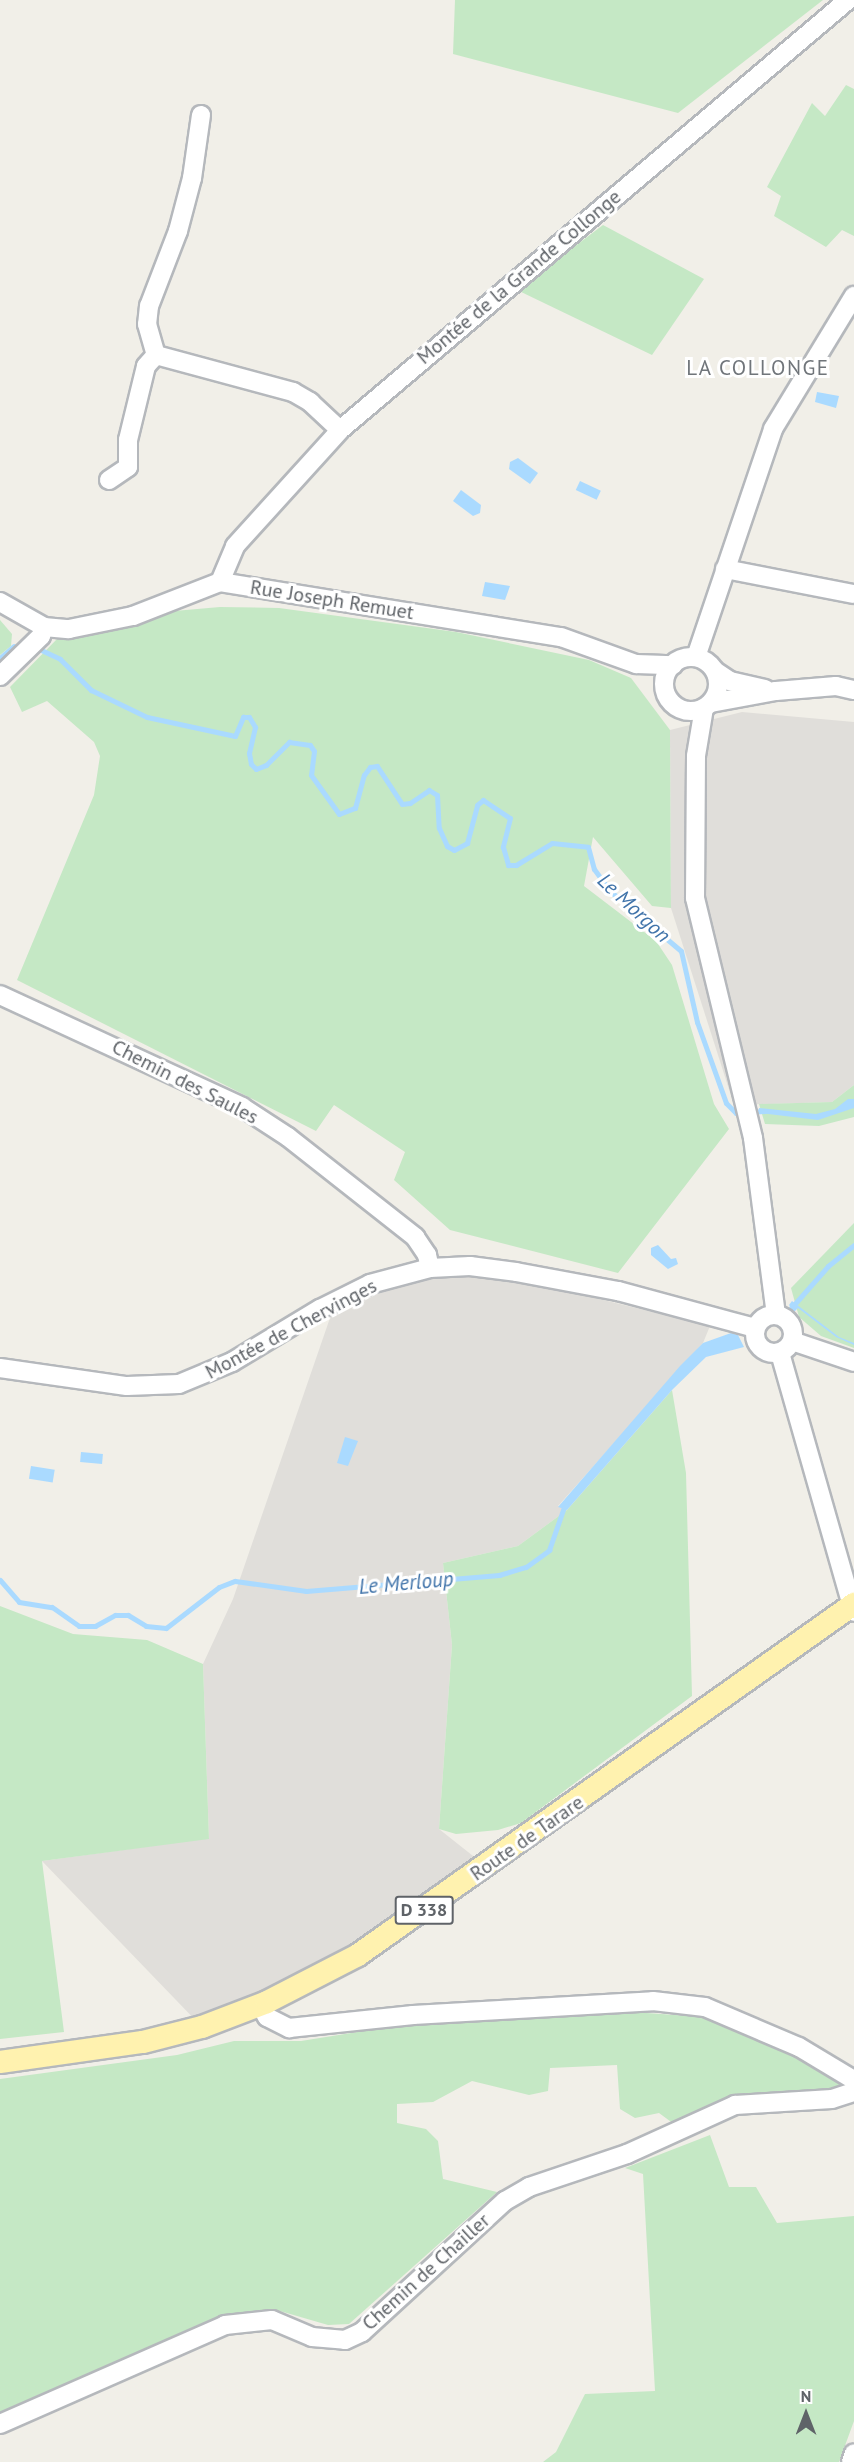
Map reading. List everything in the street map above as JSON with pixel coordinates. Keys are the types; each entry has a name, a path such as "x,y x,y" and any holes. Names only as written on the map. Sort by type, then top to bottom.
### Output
{"main road":[{"name":"Route de Tarare","path":"0,2062 143,2042 202,2027 260,2005 358,1955 853,1608"}],"street":[{"name":"Montée de la Grande Collonge","path":"220,582 235,546 340,430 848,0"},
{"path":"156,355 147,324 149,306 178,231 192,178 201,115"},
{"path":"696,657 772,429 854,296"},
{"path":"156,355 292,392 310,402 340,430"},
{"path":"110,480 128,467 128,440 146,366 156,355"},
{"path":"725,568 854,594"},
{"path":"0,602 44,627 69,628 134,616 220,582"},
{"name":"Rue Joseph Remuet","path":"220,582 561,636 636,664 673,665"},
{"path":"0,676 41,636 44,627"},
{"path":"696,657 673,665 665,677 667,696 696,756"},
{"path":"696,657 730,681 776,691"},
{"path":"636,664 667,696 687,711 776,691 836,686 854,690"},
{"path":"715,671 719,687 708,706 696,756 695,898 711,978 753,1138 776,1315"},
{"name":"Chemin des Saules","path":"0,995 242,1107 288,1137 415,1237 427,1255 430,1268"},
{"name":"Montée de Chervinges","path":"0,1368 127,1386 179,1384 232,1362 320,1309 370,1284 430,1268 470,1266 516,1272 629,1294 755,1328"},
{"path":"853,1608 810,1451 786,1347 789,1322 776,1315 766,1317 755,1328 754,1337 760,1348 786,1347 854,1362"},
{"path":"260,2005 267,2017 289,2028 413,2015 653,2001 705,2007 799,2047 854,2080"},
{"name":"Chemin de Chailler","path":"0,2424 225,2325 272,2320 312,2337 345,2340 362,2332 505,2201 529,2187 627,2154 735,2105 832,2099 854,2092"},
{"path":"851,2462 854,2453"}],"shaded area":[{"path":"742,712 854,722 854,1085 832,1102 734,1105 671,908 670,730"},
{"path":"432,1273 501,1275 710,1326 703,1343 558,1506 567,1510 518,1546 443,1563 452,1645 439,1829 487,1867 358,1955 202,2027 42,1861 209,1838 203,1664 233,1599 331,1315 376,1290"}],"green space":[{"path":"455,0 823,0 678,113 453,54"},
{"path":"846,85 854,89 854,236 842,230 826,247 774,216 781,196 767,187 812,103 825,116"},
{"path":"603,225 704,279 652,355 517,290"},
{"path":"220,607 279,608 456,632 589,660 631,678 670,730 671,908 652,906 593,837 584,886 656,941 672,965 714,1104 729,1129 618,1273 450,1230 394,1180 405,1152 334,1105 316,1131 17,980 94,795 100,756 94,742 47,701 22,712 10,687 58,638 108,629 163,612"},
{"path":"0,620 12,634 11,646 0,655"},
{"path":"854,1085 854,1117 819,1126 765,1124 759,1104 832,1102"},
{"path":"854,1223 854,1348 821,1336 799,1317 791,1288"},
{"path":"672,1390 686,1473 692,1696 521,1823 498,1830 456,1834 439,1829 452,1645 443,1563 518,1546 567,1510"},
{"path":"0,1606 73,1634 147,1640 203,1664 209,1839 42,1861 64,2032 0,2039"},
{"path":"632,2012 704,2017 738,2028 830,2074 840,2085 836,2090 731,2098 674,2124 659,2113 635,2118 620,2109 617,2065 550,2068 548,2091 529,2095 472,2081 433,2102 397,2104 397,2123 426,2129 438,2141 443,2179 497,2192 349,2324 328,2325 273,2309 228,2316 0,2415 0,2079 177,2055 234,2041 301,2041 395,2026"},
{"path":"710,2135 729,2187 756,2187 777,2223 854,2216 854,2421 839,2462 543,2462 556,2452 585,2394 655,2391 643,2174 625,2168"}],"water":[{"path":"817,392 839,396 836,408 815,402"},
{"path":"518,458 538,473 530,484 509,469 510,462"},
{"path":"580,481 601,491 597,500 576,490"},
{"path":"461,490 481,505 480,513 473,516 453,501"},
{"path":"485,582 510,586 505,600 482,596"},
{"path":"848,1099 854,1099 854,1108 818,1120 759,1113 759,1108 816,1114 835,1109"},
{"path":"658,1245 671,1259 676,1258 678,1264 668,1269 651,1255 651,1248"},
{"path":"792,1301 839,1337 854,1345 836,1337 798,1308 794,1312 789,1305"},
{"path":"731,1333 738,1335 744,1347 706,1357 672,1390 567,1510 558,1507 680,1366 703,1343"},
{"path":"345,1437 358,1441 348,1466 337,1463"},
{"path":"81,1452 103,1454 102,1464 80,1462"},
{"path":"31,1466 55,1470 53,1483 29,1479"}],"waterway":[{"name":"Le Morgon","path":"0,658 14,646"},
{"name":"Le Morgon","path":"39,649 60,659 91,690 147,717 235,736 243,717 249,717 255,727 249,753 251,764 256,769 266,765 289,742 310,745 314,751 311,775 339,814 355,808 364,775 370,767 377,766 402,804 410,803 429,790 437,795 439,828 447,846 454,850 467,843 477,805 483,800 510,818 503,847 508,865 516,865 552,843 588,847 594,869 610,891 681,951 697,1022 726,1103 736,1113 765,1111"},
{"name":"Le Merloup","path":"791,1308 828,1266 854,1245"},
{"name":"Le Merloup","path":"0,1580 19,1602 52,1607 79,1626 95,1626 115,1615 128,1615 146,1626 166,1628 219,1587 235,1581 306,1591 499,1575 526,1567 549,1550 565,1504"}],"district":[{"name":"LA COLLONGE","path":"758,368"}]}
